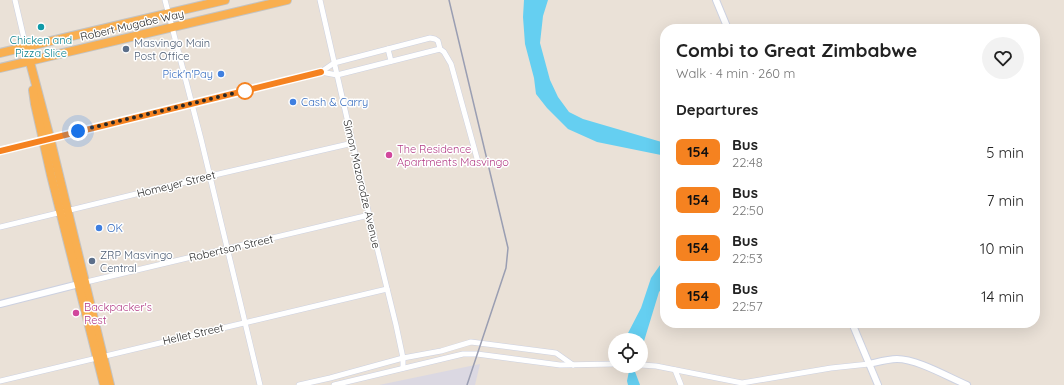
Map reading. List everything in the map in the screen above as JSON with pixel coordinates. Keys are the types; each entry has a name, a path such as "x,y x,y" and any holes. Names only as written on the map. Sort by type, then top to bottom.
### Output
{"highway":[{"name":"Robert Mugabe Way","path":"0,54 224,0"},
{"name":"Robert Mugabe Way","path":"0,68 287,0"},
{"path":"117,26 119,39"},
{"path":"79,35 82,48"},
{"path":"26,47 35,104 46,139 100,356 110,385"},
{"path":"100,356 104,385"}],"street":[{"path":"16,0 26,47"},
{"path":"165,0 210,176 260,385"},
{"name":"Simon Mazorodze Avenue","path":"320,0 369,215 396,325 403,368"},
{"path":"716,0 726,24"},
{"path":"0,151 321,72 334,63 430,38 436,40 451,64 478,162"},
{"path":"321,72 337,75 440,48"},
{"path":"388,49 391,61"},
{"name":"Homeyer Street","path":"0,227 353,143"},
{"name":"Robertson Street","path":"0,304 369,215"},
{"name":"Hellet Street","path":"0,381 387,289"},
{"path":"854,328 878,385"},
{"path":"299,385 402,358 441,351 471,342 556,354 574,366"},
{"path":"330,378 333,385 467,354 560,365 608,364"},
{"path":"648,366 742,383 896,359 916,363 967,385"},
{"path":"675,370 681,385"}],"shaded area":[{"path":"480,364 475,385 379,385"}],"water":[{"path":"524,0 548,0 543,16 540,43 550,80 558,97 569,112 583,119 660,142 660,155 597,142 568,129 547,108 536,94 534,78 525,44 523,17"},
{"path":"660,265 660,291 646,333 628,333 641,308 651,278"},
{"path":"629,373 636,373 640,385 628,385"}],"railway":[{"path":"449,0 508,248 506,268 467,385"}],"bus line":[{"name":"154","path":"0,151 321,72"}],"place":[{"name":"Chicken and Pizza Slice","path":"41,27"},
{"name":"Masvingo Main Post Office","path":"126,49"},
{"name":"Pick'n'Pay","path":"221,74"},
{"name":"Cash & Carry","path":"293,102"},
{"name":"The Residence Apartments Masvingo","path":"389,155"},
{"name":"OK","path":"99,228"},
{"name":"ZRP Masvingo Central","path":"92,261"},
{"name":"Backpacker's Rest","path":"76,313"}],"route":[{"path":"78,131 247,90 245,91"}]}
